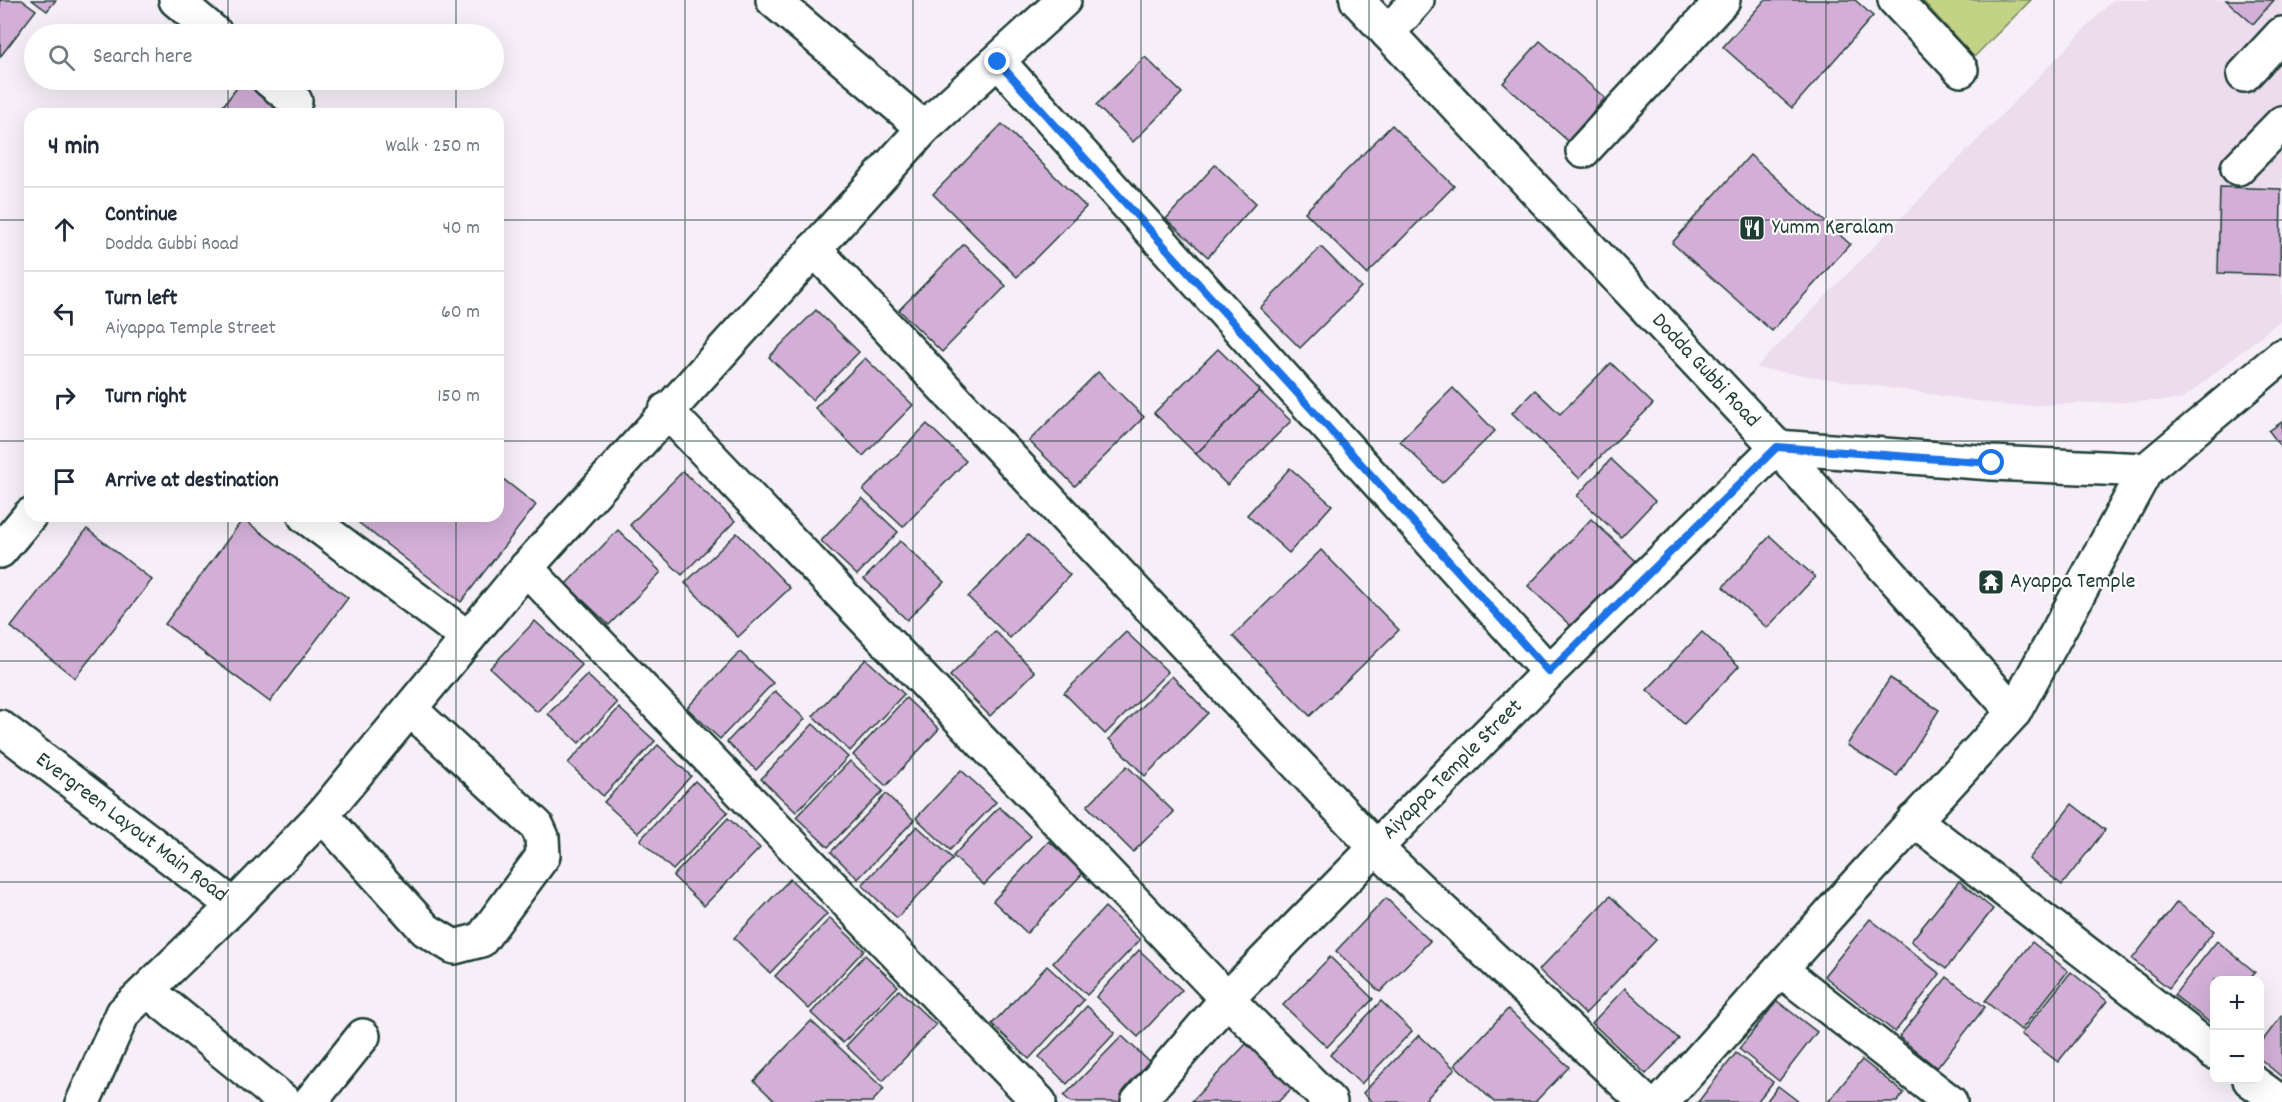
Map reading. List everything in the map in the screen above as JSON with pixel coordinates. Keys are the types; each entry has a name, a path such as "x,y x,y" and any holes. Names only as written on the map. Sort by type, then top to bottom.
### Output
{"street":[{"path":"176,0 204,24"},
{"path":"773,0 924,128"},
{"path":"83,1102 123,1013 234,906 322,815 526,568 924,128 1064,0"},
{"name":"Dodda Gubbi Road","path":"1357,0 1777,447 1992,463 2146,470"},
{"path":"1388,33 1417,0"},
{"path":"1583,151 1723,0"},
{"path":"1894,0 1961,70"},
{"path":"2244,75 2282,34"},
{"path":"998,62 1549,672"},
{"path":"281,90 295,101"},
{"path":"2238,168 2282,123"},
{"path":"814,249 1376,848 1645,1102"},
{"path":"1662,1102 1914,820 2014,712 2146,470 2282,356"},
{"path":"666,411 1227,999 1330,1102"},
{"path":"1777,447 2014,712"},
{"name":"Aiyappa Temple Street","path":"1138,1102 1227,999 1549,672 1777,447"},
{"path":"0,551 24,522"},
{"path":"313,522 468,638"},
{"path":"526,568 1039,1102"},
{"path":"322,815 426,930 454,946 481,940 543,856 542,837 537,826 410,709"},
{"name":"Evergreen Layout Main Road","path":"0,727 234,906"},
{"path":"1914,820 2210,1049"},
{"path":"1781,970 1950,1102"},
{"path":"147,990 285,1102"},
{"path":"310,1102 363,1036"},
{"path":"2255,1084 2280,1102"}],"shaded area":[{"path":"2113,0 2282,0 2282,319 2181,400 2010,406 1756,368"}],"green space":[{"path":"1922,0 2031,0 1974,57"}],"building":[{"path":"0,0 22,0 36,10 0,57"},
{"path":"32,0 56,0 47,11"},
{"path":"1765,0 1855,0 1873,16 1792,108 1723,47"},
{"path":"2226,0 2274,0 2253,24"},
{"path":"1540,41 1605,98 1568,141 1503,83"},
{"path":"1145,57 1182,93 1133,142 1096,105"},
{"path":"235,90 269,90 281,108 222,108"},
{"path":"235,90 269,90 281,108 222,108"},
{"path":"1002,124 1086,207 1017,277 933,194"},
{"path":"1392,125 1454,186 1367,274 1305,212"},
{"path":"1750,155 1850,244 1772,331 1672,243"},
{"path":"1215,165 1256,203 1208,257 1166,219"},
{"path":"2220,187 2281,189 2280,275 2218,273"},
{"path":"964,244 1006,286 942,352 899,310"},
{"path":"1321,247 1361,287 1300,348 1260,308"},
{"path":"816,310 859,352 812,400 769,357"},
{"path":"1218,349 1260,390 1196,454 1154,413"},
{"path":"865,358 913,405 863,456 815,408"},
{"path":"1611,363 1653,404 1579,478 1512,413 1535,390 1560,414"},
{"path":"1098,372 1144,417 1075,486 1029,441"},
{"path":"1453,388 1495,431 1442,483 1400,441"},
{"path":"1259,391 1291,421 1227,485 1196,454"},
{"path":"2282,422 2282,448 2269,431"},
{"path":"927,424 966,461 903,527 863,490"},
{"path":"1611,459 1655,501 1621,537 1577,496"},
{"path":"1290,468 1332,505 1289,553 1247,515"},
{"path":"683,471 735,521 682,575 630,525"},
{"path":"504,480 536,505 461,602 358,522 504,522"},
{"path":"862,498 898,532 857,575 821,541"},
{"path":"1591,519 1636,561 1573,628 1528,586"},
{"path":"241,522 247,522 348,598 270,702 165,624"},
{"path":"87,529 152,580 75,678 11,627"},
{"path":"618,530 661,572 609,625 566,584"},
{"path":"737,533 790,588 738,637 685,583"},
{"path":"1028,535 1070,575 1010,638 968,597"},
{"path":"1770,536 1815,577 1767,628 1723,587"},
{"path":"900,541 944,582 907,620 864,579"},
{"path":"1321,550 1399,630 1310,716 1233,636"},
{"path":"535,621 582,665 537,712 490,668"},
{"path":"995,631 1035,672 990,716 950,676"},
{"path":"1126,632 1168,672 1105,734 1064,693"},
{"path":"1702,632 1739,666 1684,724 1647,690"},
{"path":"740,652 773,683 720,739 687,708"},
{"path":"866,659 904,694 850,751 813,716"},
{"path":"587,675 617,703 579,743 548,714"},
{"path":"1172,676 1208,713 1145,776 1109,739"},
{"path":"1890,678 1939,710 1897,776 1847,745"},
{"path":"775,691 805,719 756,770 727,742"},
{"path":"906,698 939,729 886,786 853,755"},
{"path":"619,708 655,741 603,796 568,763"},
{"path":"813,724 848,757 796,812 761,779"},
{"path":"658,745 691,776 638,833 604,802"},
{"path":"850,761 883,791 828,847 796,817"},
{"path":"1127,766 1174,812 1133,852 1087,806"},
{"path":"961,770 996,802 950,850 916,818"},
{"path":"695,781 728,812 673,870 640,840"},
{"path":"886,794 914,820 858,879 831,852"},
{"path":"2072,804 2105,830 2062,885 2029,859"},
{"path":"999,807 1031,836 984,885 953,856"},
{"path":"728,818 760,848 704,906 673,876"},
{"path":"917,826 953,859 897,918 862,885"},
{"path":"1049,841 1083,873 1027,933 993,901"},
{"path":"790,879 827,914 770,973 734,938"},
{"path":"1959,881 1993,909 1946,969 1911,941"},
{"path":"1610,896 1656,940 1585,1014 1539,970"},
{"path":"1386,898 1430,941 1380,992 1336,951"},
{"path":"2177,902 2214,931 2169,988 2132,959"},
{"path":"1105,907 1140,940 1087,995 1053,963"},
{"path":"830,918 864,950 809,1009 775,976"},
{"path":"1870,919 1940,974 1895,1032 1824,976"},
{"path":"2217,941 2255,972 2252,976 2210,976 2210,1023 2174,995"},
{"path":"2032,942 2068,971 2021,1030 1985,1001"},
{"path":"1139,950 1182,990 1138,1037 1096,997"},
{"path":"865,955 898,986 843,1043 811,1013"},
{"path":"1330,957 1373,999 1327,1047 1283,1005"},
{"path":"1047,966 1084,1000 1029,1059 992,1024"},
{"path":"2071,972 2107,1001 2058,1062 2021,1034"},
{"path":"1947,977 1985,1007 1937,1068 1899,1037"},
{"path":"1625,988 1679,1039 1646,1074 1592,1023"},
{"path":"899,990 936,1025 883,1081 846,1046"},
{"path":"1381,1001 1412,1031 1361,1084 1330,1055"},
{"path":"1777,1001 1817,1032 1779,1081 1739,1049"},
{"path":"1087,1006 1115,1033 1067,1084 1039,1057"},
{"path":"1508,1009 1569,1067 1535,1102 1494,1102 1455,1065"},
{"path":"2282,1015 2282,1077 2264,1062 2264,1039"},
{"path":"811,1021 884,1089 872,1102 776,1102 754,1081"},
{"path":"1419,1035 1455,1069 1423,1102 1373,1102 1363,1093"},
{"path":"1122,1036 1156,1068 1124,1102 1071,1102 1064,1096"},
{"path":"1247,1043 1293,1087 1278,1102 1191,1102"},
{"path":"1736,1053 1773,1082 1757,1102 1698,1102"},
{"path":"1862,1060 1904,1093 1897,1102 1828,1102"},
{"path":"1778,1086 1799,1102 1766,1102"}],"place":[{"name":"Yumm Keralam","path":"1752,228"},
{"name":"Ayappa Temple","path":"1991,582"}],"route":[{"path":"998,62 1549,672 1777,447 1992,463"}]}
